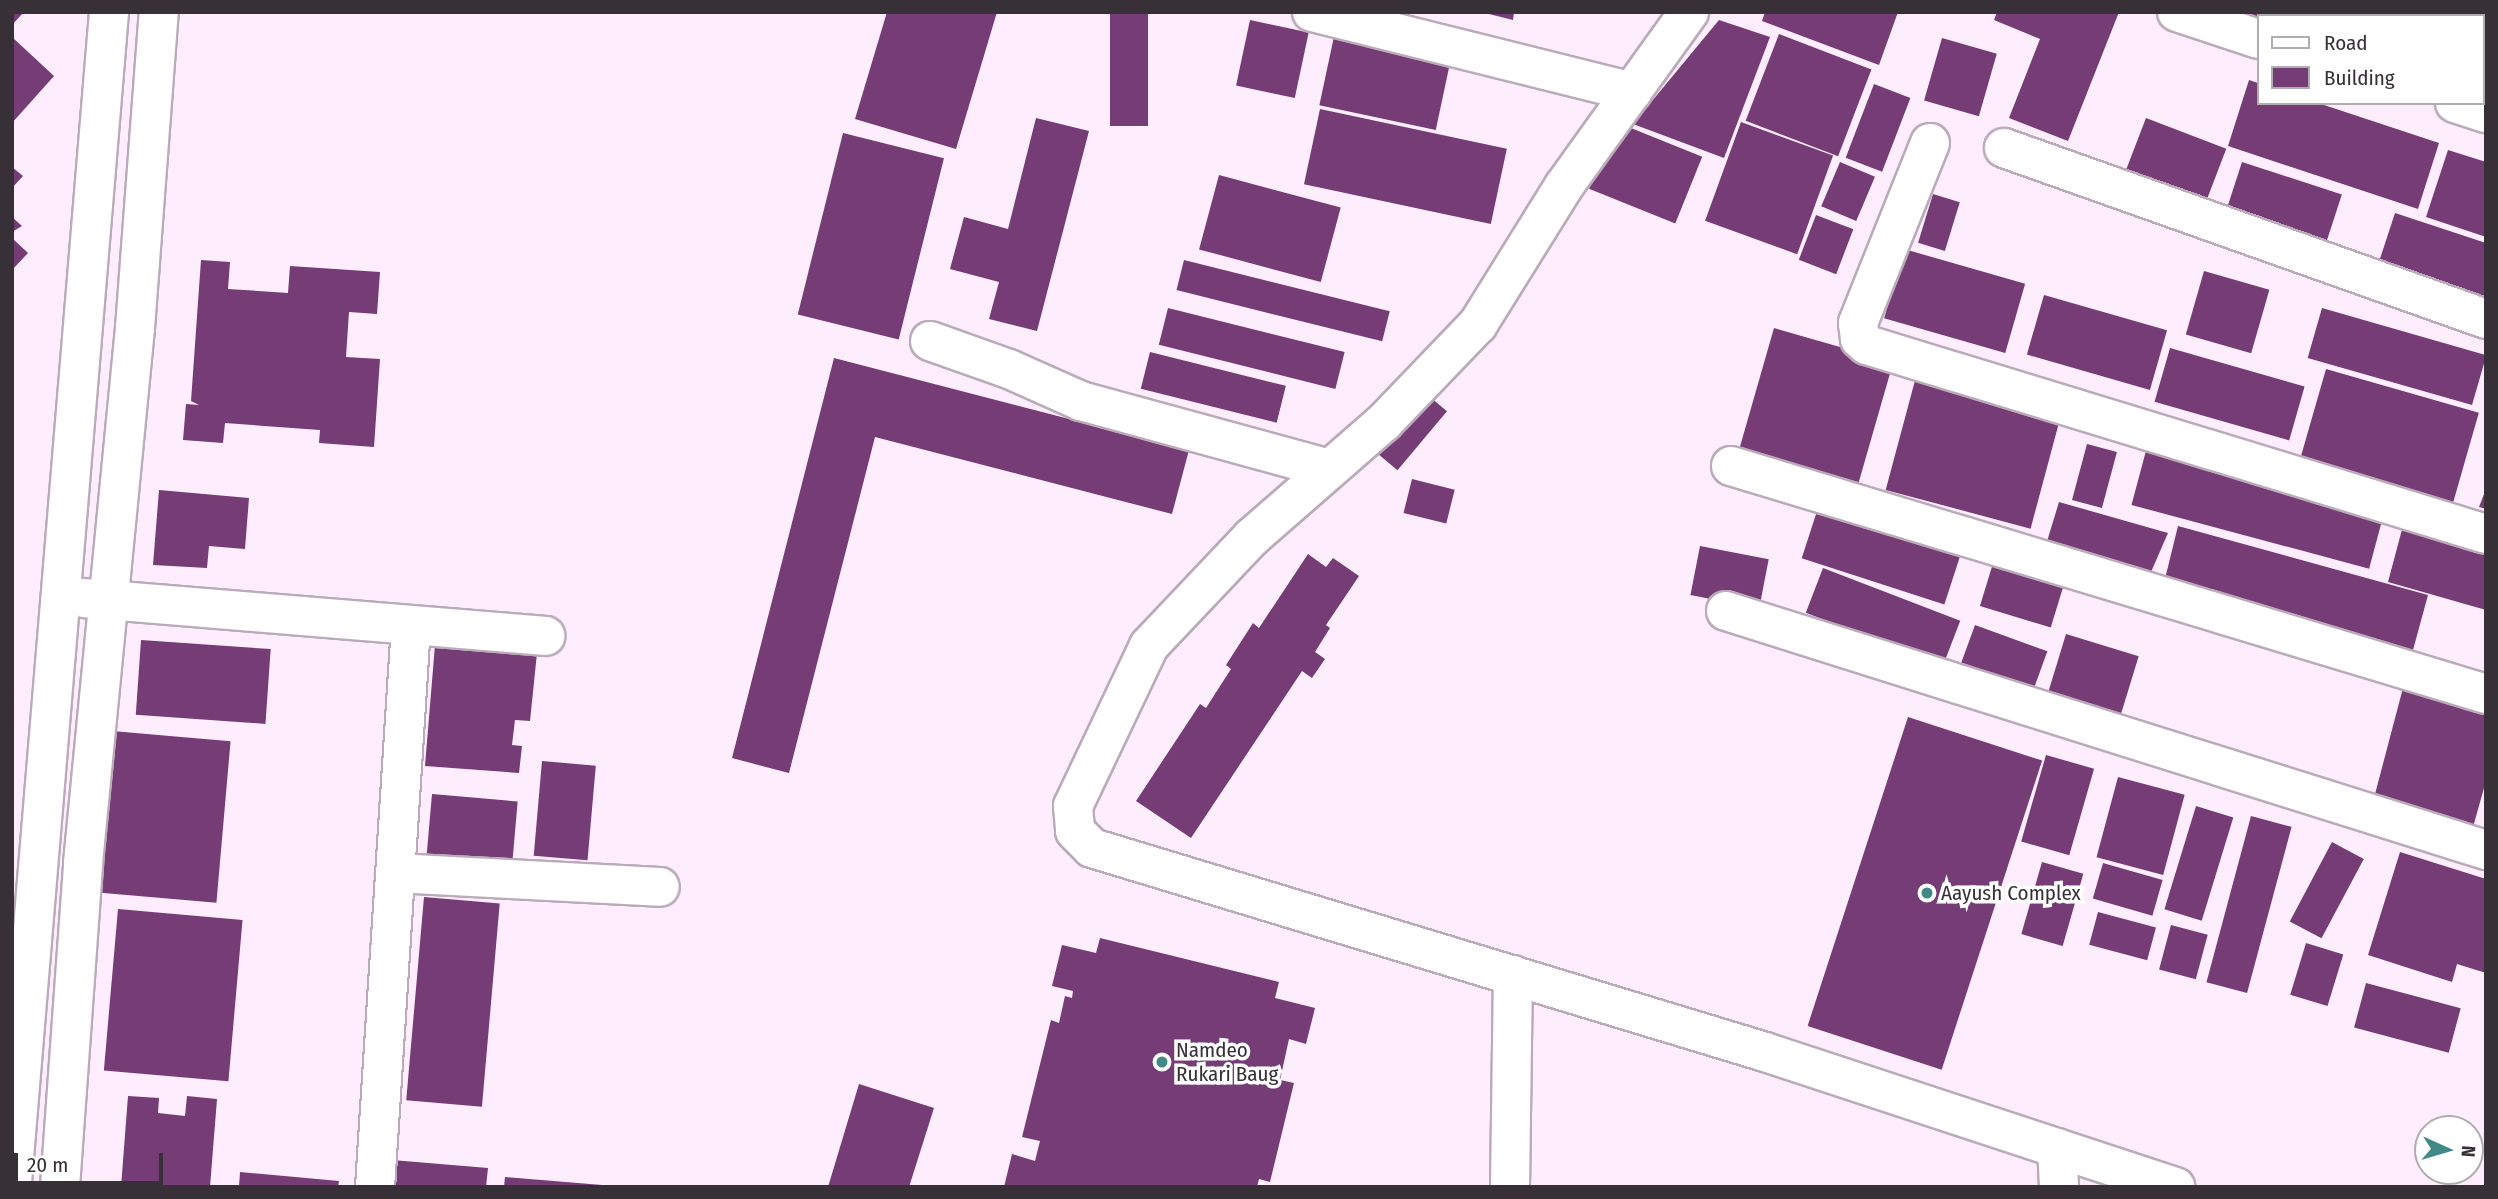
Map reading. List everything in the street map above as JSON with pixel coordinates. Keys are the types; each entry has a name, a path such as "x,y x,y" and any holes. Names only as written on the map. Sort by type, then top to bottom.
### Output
{"street":[{"path":"12,1182 109,12"},
{"path":"60,1187 83,863 110,601 159,12"},
{"path":"1312,12 1632,92"},
{"path":"1689,12 1564,186 1478,324 1384,422 1251,538 1149,646 1073,806 1075,831 1092,848 1765,1052 2175,1187"},
{"path":"2177,12 2256,38"},
{"path":"2461,105 2486,113"},
{"path":"1930,143 1857,323 1860,340 1867,345 2486,534"},
{"path":"2004,148 2486,319"},
{"path":"929,341 1009,369 1081,401 1329,469"},
{"path":"1731,466 2486,694"},
{"path":"61,596 545,636"},
{"path":"1726,611 2486,850"},
{"path":"375,1187 411,625"},
{"path":"12,803 83,863"},
{"path":"395,873 660,887"},
{"path":"1510,1187 1513,975"},
{"path":"2057,1148 2059,1187"}],"building":[{"path":"12,12 24,12 12,25"},
{"path":"887,12 997,12 956,149 855,119"},
{"path":"1110,12 1148,12 1148,126 1110,126"},
{"path":"1481,12 1514,12 1513,20"},
{"path":"1765,12 1898,12 1879,65 1762,21"},
{"path":"1997,12 2119,12 2068,141 2009,118 2040,39 1994,20"},
{"path":"2237,12 2336,12 2256,14 2256,26"},
{"path":"2486,12 2486,90 2484,14 2434,14"},
{"path":"1250,20 1309,32 1295,98 1236,86"},
{"path":"1719,20 1770,37 1724,158 1633,124"},
{"path":"1336,27 1452,52 1436,130 1319,105"},
{"path":"1779,34 1871,69 1838,156 1746,121"},
{"path":"12,37 54,76 12,123"},
{"path":"1942,38 1997,54 1979,116 1924,100"},
{"path":"2249,80 2256,82 2256,105 2324,105 2439,143 2418,209 2228,146"},
{"path":"1874,84 1910,98 1882,172 1846,158"},
{"path":"1320,109 1507,149 1491,224 1304,184"},
{"path":"1036,118 1089,131 1037,331 989,319 999,282 950,269 964,217 1008,229"},
{"path":"2146,118 2226,149 2204,208 2123,177"},
{"path":"1616,122 1702,157 1675,224 1589,189"},
{"path":"1741,122 1833,156 1797,254 1705,221"},
{"path":"843,133 944,158 899,340 798,314"},
{"path":"2448,150 2486,162 2486,237 2426,217"},
{"path":"1840,162 1875,177 1856,221 1821,206"},
{"path":"2242,162 2342,194 2322,254 2223,222"},
{"path":"12,167 23,176 12,188"},
{"path":"1219,175 1341,208 1321,282 1199,249"},
{"path":"1933,194 1960,202 1945,251 1918,243"},
{"path":"2395,213 2486,243 2486,314 2374,277"},
{"path":"1816,215 1853,229 1836,274 1799,260"},
{"path":"12,217 22,226 12,232"},
{"path":"12,238 28,253 12,270"},
{"path":"1904,249 2025,284 2005,353 1884,318"},
{"path":"201,260 230,262 228,289 288,293 290,266 380,272 377,314 349,312 346,357 380,359 374,447 319,443 320,430 225,423 223,443 183,440 186,404 199,405 191,401"},
{"path":"1184,260 1390,311 1382,341 1177,290"},
{"path":"2204,271 2269,290 2251,353 2186,334"},
{"path":"2044,295 2167,330 2150,390 2027,355"},
{"path":"1168,308 1345,352 1335,389 1159,345"},
{"path":"2322,308 2486,355 2472,405 2308,358"},
{"path":"1774,328 1893,362 1859,482 1740,448"},
{"path":"2170,348 2305,387 2289,440 2155,402"},
{"path":"1150,352 1286,386 1277,423 1141,389"},
{"path":"834,358 1189,450 1172,514 875,437 789,773 732,758"},
{"path":"2326,369 2479,413 2453,503 2300,459"},
{"path":"1917,373 2062,412 2031,529 1886,490"},
{"path":"1424,392 1447,411 1397,470 1375,451"},
{"path":"2087,444 2117,452 2102,508 2072,500"},
{"path":"2147,447 2385,511 2369,569 2131,505"},
{"path":"1412,479 1455,490 1446,524 1404,513"},
{"path":"2486,489 2486,509 2479,507"},
{"path":"159,490 249,498 245,549 209,546 207,568 153,565"},
{"path":"2059,502 2168,533 2151,572 2045,548"},
{"path":"1819,505 1962,551 1944,605 1802,558"},
{"path":"2404,522 2486,550 2486,610 2388,582"},
{"path":"2178,526 2428,595 2410,661 2164,583"},
{"path":"1700,546 1769,559 1759,608 1690,595"},
{"path":"1308,554 1326,567 1333,558 1359,576 1326,625 1330,628 1315,652 1325,659 1312,678 1302,671 1191,838 1136,801 1200,704 1206,708 1231,669 1226,665 1253,623 1259,628"},
{"path":"1994,560 2065,582 2051,628 1980,606"},
{"path":"1823,568 1960,621 1943,665 1806,613"},
{"path":"1975,625 2047,651 2034,689 1961,663"},
{"path":"2066,634 2139,656 2121,714 2048,691"},
{"path":"141,640 271,649 265,724 136,715"},
{"path":"435,645 537,653 530,721 515,720 512,745 522,746 519,773 425,766"},
{"path":"2403,688 2486,711 2486,781 2473,827 2374,798"},
{"name":"Aayush Complex","path":"1908,717 2042,761 1942,1070 1808,1026"},
{"path":"112,731 231,741 216,903 98,892"},
{"path":"2046,755 2094,769 2069,855 2021,842"},
{"path":"542,761 596,766 588,860 534,856"},
{"path":"2118,777 2185,795 2163,875 2097,857"},
{"path":"432,794 518,801 511,873 426,866"},
{"path":"2196,806 2233,817 2202,921 2164,909"},
{"path":"2251,816 2292,827 2247,993 2206,982"},
{"path":"2332,842 2364,859 2322,938 2290,921"},
{"path":"2400,852 2486,879 2486,973 2457,964 2452,982 2368,955"},
{"path":"2042,862 2083,874 2063,946 2021,934"},
{"path":"2103,863 2163,880 2152,916 2093,899"},
{"path":"424,897 500,904 482,1107 406,1100"},
{"path":"118,909 243,920 228,1081 104,1070"},
{"path":"2098,912 2156,928 2147,960 2089,945"},
{"path":"2171,925 2208,935 2196,979 2159,969"},
{"name":"Namdeo Rukari Baug","path":"1100,938 1279,982 1275,998 1315,1008 1306,1044 1289,1039 1280,1080 1294,1083 1270,1182 1259,1179 1257,1187 1004,1187 1012,1154 1035,1161 1040,1141 1022,1137 1051,1020 1059,1023 1065,996 1072,998 1073,991 1052,986 1062,945 1096,953"},
{"path":"2306,943 2343,954 2328,1006 2290,995"},
{"path":"2366,983 2461,1008 2449,1053 2354,1027"},
{"path":"859,1084 934,1108 909,1187 828,1187"},
{"path":"128,1096 159,1098 158,1113 185,1116 187,1096 217,1099 210,1187 121,1187"},
{"path":"392,1160 488,1168 486,1187 390,1187"},
{"path":"240,1172 339,1181 338,1187 239,1187"},
{"path":"505,1177 602,1185 602,1187 504,1187"}],"place":[{"name":"Aayush Complex","path":"1927,893"},
{"name":"Namdeo Rukari Baug","path":"1162,1062"}]}
